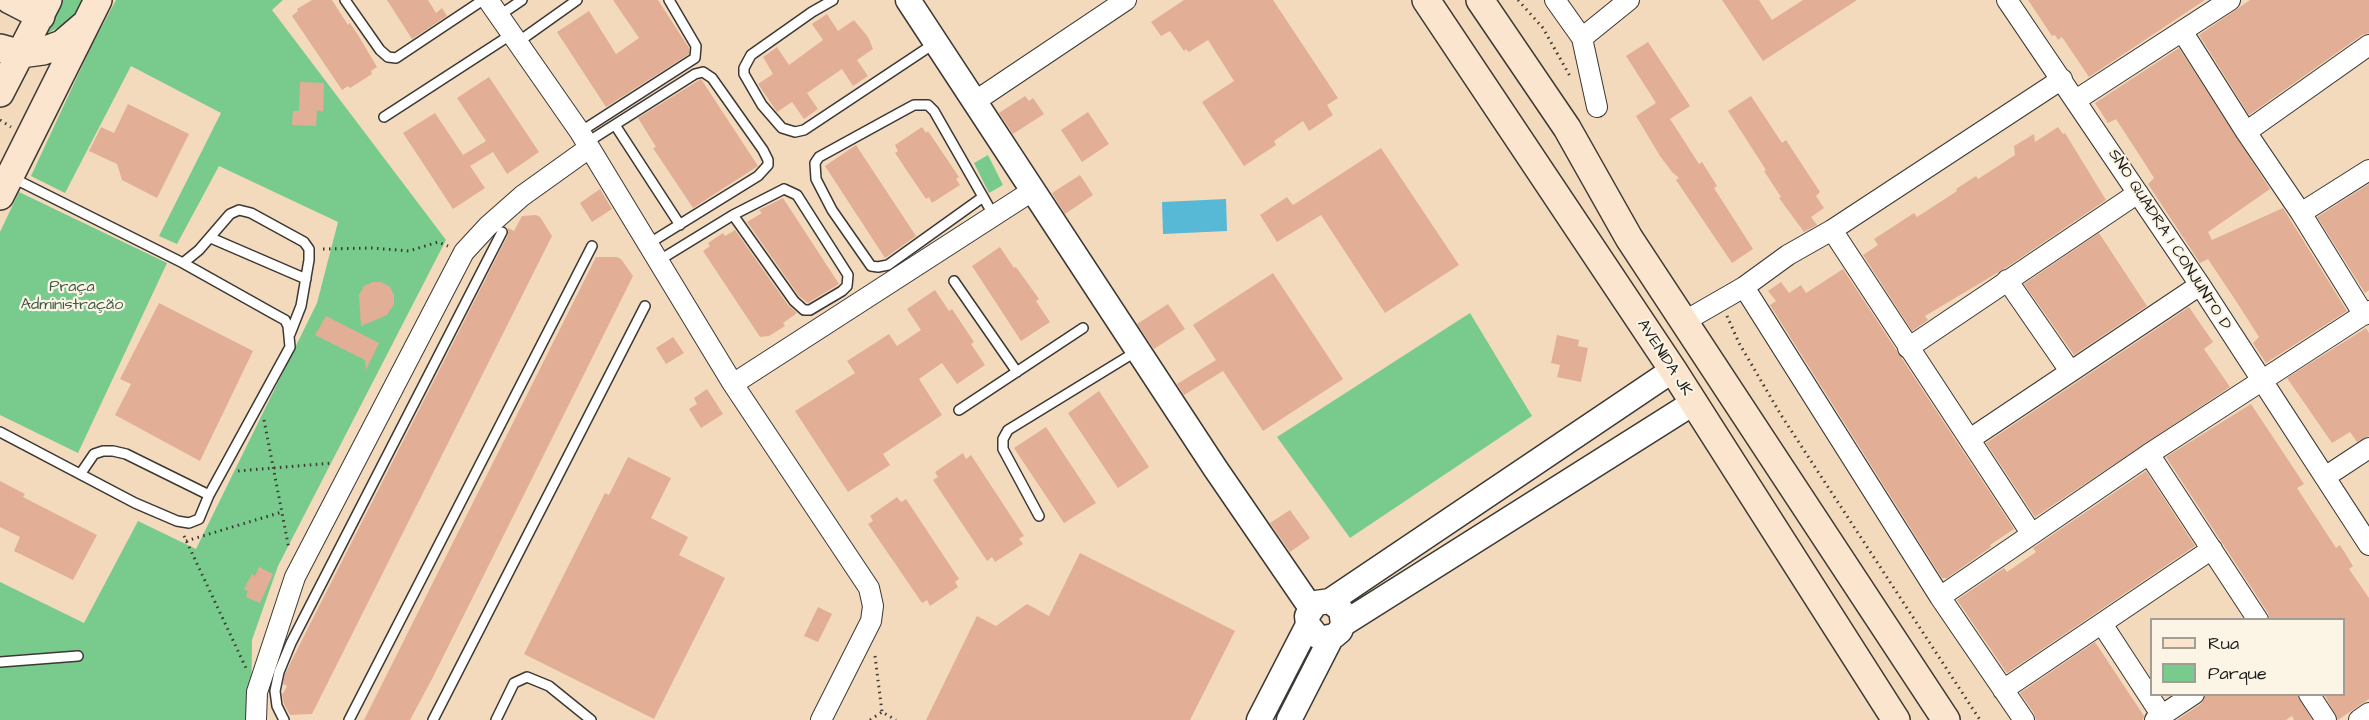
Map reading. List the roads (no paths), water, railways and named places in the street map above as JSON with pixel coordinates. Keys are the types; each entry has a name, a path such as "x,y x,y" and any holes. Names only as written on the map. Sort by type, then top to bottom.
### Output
{"main road":[{"path":"0,93 10,51 44,8 10,0"},
{"name":"AVENIDA JK","path":"1426,0 1521,139 1599,262 1673,370 1794,556 1896,720"},
{"path":"1480,0 1567,128 1629,238 1946,720"},
{"path":"10,51 43,51 62,44 92,11"},
{"path":"5,186 92,11"},
{"path":"1599,262 1600,247 1606,237 1612,233 1629,238"},
{"path":"1870,680 1887,683 1895,680 1904,668 1903,656"}],"street":[{"path":"908,0 1032,191 1316,612 1317,636 1337,631 1630,442 1693,404"},
{"path":"974,102 1126,0"},
{"path":"1555,0 1582,38 1598,107"},
{"path":"1582,38 1629,0"},
{"path":"2076,100 2230,0"},
{"name":"SNO QUADRA 1 CONJUNTO D","path":"2012,2 2369,545"},
{"path":"494,8 585,141 733,384 868,588 873,606 871,621 821,720"},
{"path":"1940,597 2149,454 2366,313 2182,31"},
{"path":"2246,132 2366,54"},
{"path":"1685,321 1744,287 1788,255 1832,230 2062,80"},
{"path":"256,720 257,692 295,577 464,252 488,226 585,141"},
{"path":"2301,213 2369,170"},
{"path":"733,384 1032,191"},
{"path":"1908,348 2138,193"},
{"path":"1832,230 2031,533"},
{"path":"2007,280 2070,371"},
{"path":"1970,439 2200,285"},
{"path":"1744,287 1940,597 2024,720"},
{"path":"1259,720 1316,612 1673,370"},
{"path":"1610,412 1630,442"},
{"path":"2325,477 2369,448"},
{"path":"2149,454 2257,618"},
{"path":"2003,690 2212,549"},
{"path":"1288,720 1337,631 1341,610 1316,612"},
{"path":"2102,624 2158,718 2191,696"},
{"path":"2310,696 2326,720"},
{"path":"2359,720 2369,713"}],"lane":[{"path":"345,0 380,50 388,57 396,58 483,0"},
{"path":"494,8 522,0"},
{"path":"384,117 577,0"},
{"path":"585,141 695,58 696,46 669,0"},
{"path":"833,0 751,54 744,68 744,74 762,105 782,128 804,130 936,43"},
{"path":"585,141 695,74 703,72 712,78 763,150 768,165 758,176 680,225 653,252"},
{"path":"983,197 888,264 878,267 871,266 832,210 816,180 815,163 819,157 901,112 921,103 928,105 934,111 994,216"},
{"path":"615,124 680,225"},
{"path":"0,432 135,503 177,521 189,523 199,519 209,495 290,346 290,334 285,320 183,263 5,186"},
{"path":"653,252 784,189 797,195 844,267 848,275 847,286 816,309 804,310 794,301 733,215"},
{"path":"183,263 211,238 230,214 239,210 251,213 304,242 309,249 306,279 301,306 290,334"},
{"path":"284,720 277,706 275,691 279,672 291,643 502,232"},
{"path":"211,238 306,279"},
{"path":"349,720 592,246"},
{"path":"954,281 1017,372"},
{"path":"433,720 645,306"},
{"path":"959,410 1083,328"},
{"path":"1039,516 1003,449 1003,439 1008,430 1139,350"},
{"path":"81,473 94,454 103,451 126,454 209,495"},
{"path":"0,663 78,656"},
{"path":"496,720 514,683 527,677 559,693 591,720"}],"water":[{"path":"1226,199 1227,231 1163,234 1162,202"}],"park label":[{"name":"Praça Administração","path":"72,297"}]}
